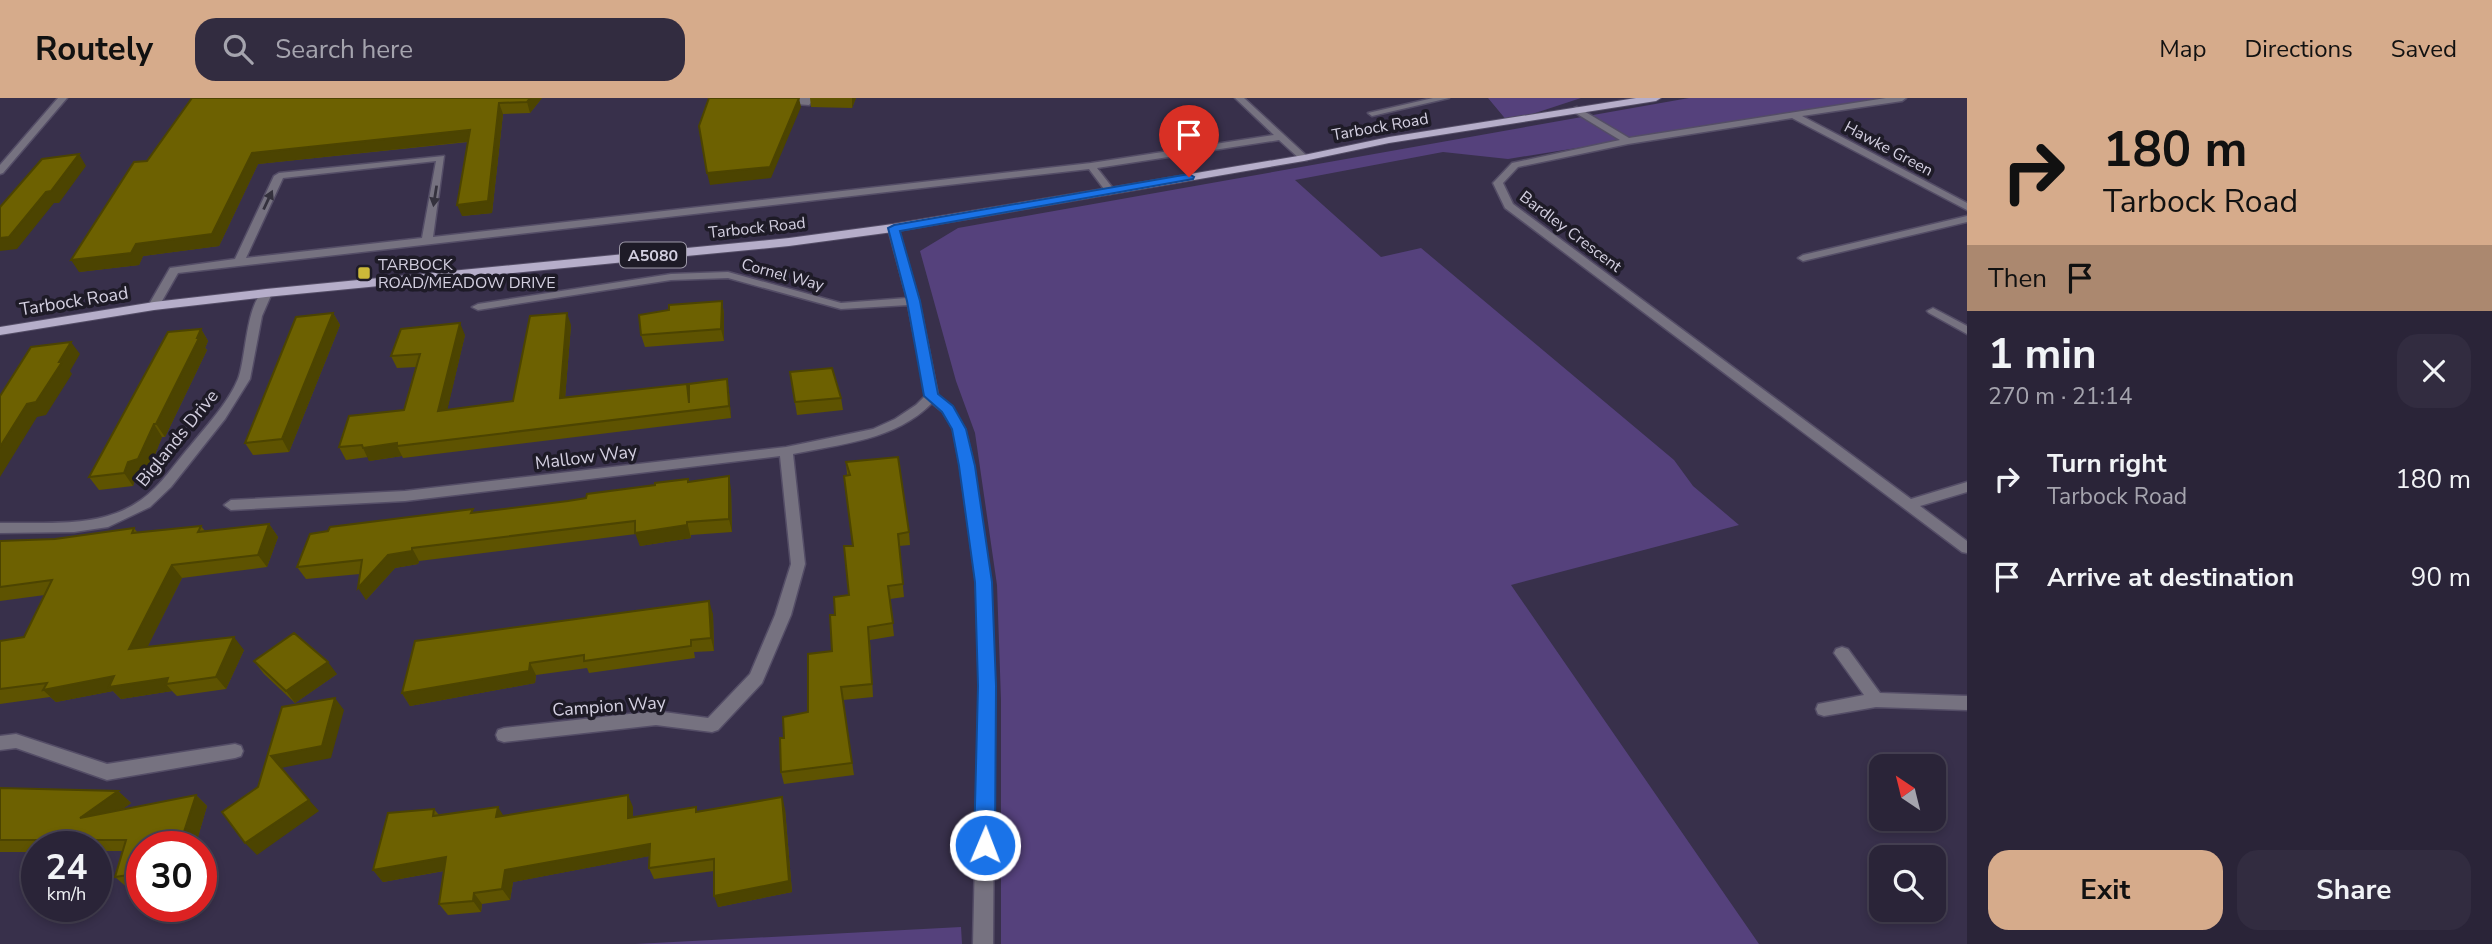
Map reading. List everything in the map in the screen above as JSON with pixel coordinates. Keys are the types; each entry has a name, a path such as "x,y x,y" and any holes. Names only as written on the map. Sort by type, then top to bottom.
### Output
{"main road":[{"name":"Tarbock Road","path":"0,331 154,306 266,293 789,242 894,228 1304,158 1389,140 1656,98"}],"street":[{"path":"0,171 63,98"},
{"path":"768,100 809,102 811,98"},
{"path":"1239,98 1278,137 1304,158"},
{"path":"1372,113 1445,98"},
{"name":"Bardley Crescent","path":"1902,98 1628,141 1515,165 1498,183 1509,206 1967,548"},
{"path":"1577,110 1628,141"},
{"name":"Hawke Green","path":"1795,116 1967,207"},
{"name":"Tarbock Road","path":"154,306 174,270 1091,166 1278,137"},
{"path":"239,262 279,176 441,158 427,240"},
{"path":"1091,166 1110,191"},
{"path":"1803,258 1967,219"},
{"path":"894,228 914,301 932,396 948,410 959,429 967,466 983,582 987,686 984,934"},
{"name":"Cornel Way","path":"478,307 671,277 728,275 841,306 914,301"},
{"name":"Biglands Drive","path":"0,528 74,527 108,522 145,504 166,484 221,416 244,379 256,316 266,293"},
{"path":"1933,311 1967,331"},
{"name":"Mallow Way","path":"231,505 405,496 786,451 876,432 899,422 932,396"},
{"name":"Campion Way","path":"503,734 656,718 712,725 756,678 783,615 797,564 786,451"},
{"path":"1911,504 1967,488"},
{"path":"1842,653 1876,700"},
{"path":"1824,709 1876,700 1967,703"},
{"path":"0,743 16,741 107,772 235,751"}],"shaded area":[{"path":"1488,98 1581,98 1508,122"},
{"path":"1689,98 1888,98 1508,159 1443,152 1295,180 1381,257 1421,248 1674,460 1693,486 1739,525 1511,585 1759,944 1001,944 1001,700 997,585 975,433 956,381 920,251 958,228"},
{"path":"961,927 962,944 635,944"}],"building":[{"path":"192,98 530,98 527,102 499,103 488,201 457,205 470,130 252,153 212,234 136,244 131,253 71,260 134,162 147,161"},
{"path":"709,98 799,98 770,167 707,173 699,126"},
{"path":"79,154 51,191 46,192 9,237 0,238 0,207 42,159"},
{"path":"722,301 721,329 641,335 639,315 669,310 669,305"},
{"path":"333,313 282,439 245,443 296,317"},
{"path":"567,313 560,398 687,384 689,403 689,384 727,379 729,406 397,446 397,443 363,448 362,445 339,447 349,416 404,410 420,354 391,356 401,329 460,323 438,411 513,401 530,316"},
{"path":"201,329 199,338 138,459 128,462 124,473 89,477 168,332"},
{"path":"71,342 59,362 62,362 36,402 27,404 0,447 0,396 31,347"},
{"path":"832,368 841,398 795,402 790,372"},
{"path":"898,457 909,532 898,534 903,584 888,586 893,623 868,627 872,684 841,687 852,763 781,772 780,738 784,738 783,717 808,712 808,654 832,651 830,615 835,615 834,597 849,595 844,546 853,546 844,476 850,475 846,462"},
{"path":"729,476 729,519 687,522 687,525 635,533 635,521 412,548 412,551 388,555 358,588 362,560 297,567 310,534 328,531 330,527 473,509 471,513 568,501 586,498 587,494 655,483 688,479 688,482"},
{"path":"269,524 258,555 172,565 129,649 234,637 216,677 166,684 168,678 109,687 114,676 43,690 47,683 0,689 0,641 24,637 52,580 0,587 0,541 55,539 134,528 132,533 201,526 198,532"},
{"path":"709,601 711,638 691,640 691,646 584,661 584,655 530,663 529,671 402,693 415,641"},
{"path":"294,633 328,662 286,691 254,661"},
{"path":"335,698 322,746 271,756 309,800 245,843 222,812 258,787 282,707"},
{"path":"0,788 118,791 80,818 196,795 184,831 126,831 126,840 112,840 112,831 21,831 21,840 0,840"},
{"path":"628,795 628,818 696,807 696,812 782,797 789,881 714,896 714,859 649,868 650,844 505,870 502,889 474,893 473,901 439,904 446,857 373,870 388,813 434,809 433,816 498,807 496,817"},
{"path":"126,840 126,875 115,877"}],"place":[{"name":"TARBOCK ROAD/MEADOW DRIVE","path":"364,273"}],"route":[{"path":"985,845 987,686 983,582 967,466 959,429 948,410 932,396 914,301 894,228 1189,177"}]}
